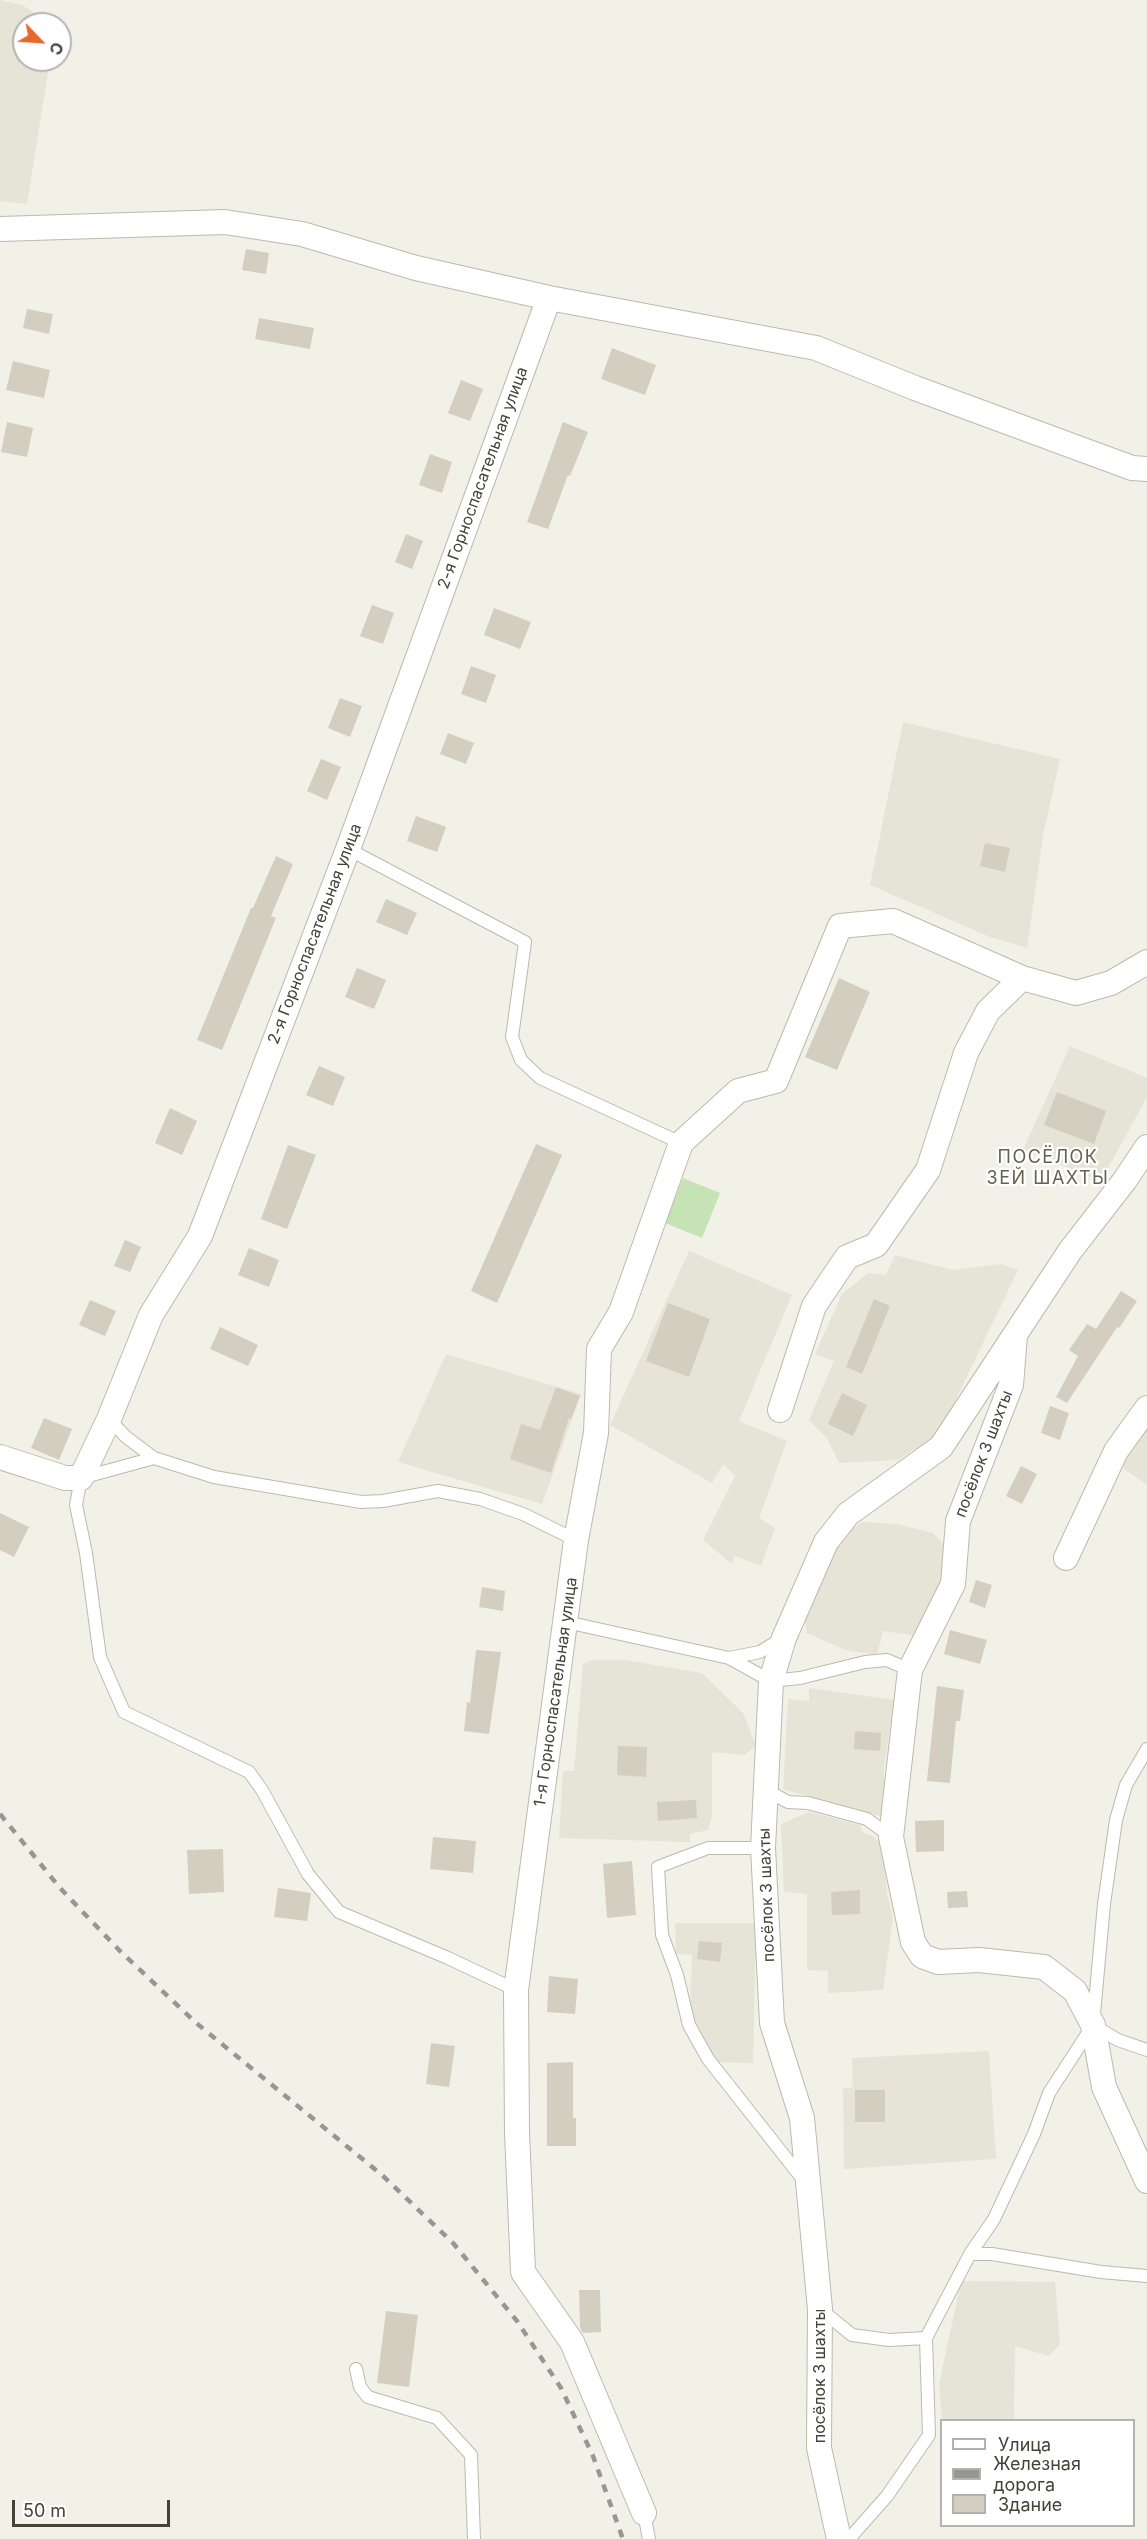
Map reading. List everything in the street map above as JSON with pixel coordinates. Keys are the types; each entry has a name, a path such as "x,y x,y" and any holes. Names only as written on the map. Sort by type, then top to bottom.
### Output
{"street":[{"path":"0,229 225,222 302,234 416,268 549,298 816,348 915,388 1132,468 1147,469"},
{"name":"2-я Горноспасательная улица","path":"81,1478 109,1419 151,1315 200,1236 348,849 549,298"},
{"name":"1-я Горноспасательная улица","path":"644,2513 572,2342 523,2272 517,2133 516,1990 576,1540 596,1433 599,1349 621,1312 681,1143 738,1091 776,1081 840,926 893,921 1023,978"},
{"path":"780,1410 814,1306 847,1257 876,1245 928,1170 966,1053 988,1011 1023,978 1076,993 1111,983 1147,962"},
{"name":"посёлок 3 шахты","path":"839,2539 819,2448 820,2309 802,2118 772,2023 763,1848 771,1681 784,1638 826,1542 849,1514 941,1447 1070,1251 1147,1148"},
{"name":"посёлок 3 шахты","path":"1016,1332 1011,1385 958,1521 953,1584 910,1670 891,1837 914,1942 922,1956 938,1962 979,1960 1044,1967 1075,1991 1093,2025"},
{"path":"1066,1558 1116,1451 1147,1408"},
{"path":"0,1457 65,1478 81,1478"},
{"path":"1093,2025 1104,2087 1147,2181"}],"lane":[{"path":"348,849 525,942 512,1037 521,1060 540,1077 681,1143"},
{"path":"109,1419 126,1437 154,1458 214,1477 360,1502 383,1501 438,1491 480,1499 523,1514 576,1540"},
{"path":"154,1458 81,1478 76,1505 86,1553 100,1657 124,1712 249,1772 262,1790 308,1874 339,1912 448,1958 516,1990"},
{"path":"566,1622 729,1658 771,1681 800,1678 865,1662 886,1660 910,1670"},
{"path":"729,1658 760,1652 784,1638"},
{"path":"849,2539 887,2496 929,2435 926,2338 970,2254 994,2219 1034,2134 1049,2093 1093,2025 1104,1904 1116,1820 1126,1785 1147,1749"},
{"path":"766,1790 788,1802 808,1803 867,1819 891,1837"},
{"path":"763,1848 708,1848 658,1867 662,1935 677,1975 688,2025 708,2059 809,2188"},
{"path":"1093,2025 1118,2040 1147,2050"},
{"path":"970,2254 992,2254 1101,2272 1147,2276"},
{"path":"820,2309 852,2335 889,2340 926,2338"},
{"path":"356,2369 360,2387 368,2397 437,2418 471,2455 474,2539"},
{"path":"644,2513 649,2539"}],"shaded area":[{"path":"0,0 22,5 33,12 12,12 12,72 48,72 27,204 0,201"},
{"path":"903,722 1060,759 1043,836 1027,948 990,937 870,885"},
{"path":"1070,1046 1147,1078 1147,1097 1101,1181 1023,1150"},
{"path":"689,1251 792,1295 739,1421 787,1441 759,1518 775,1528 761,1566 735,1556 732,1564 703,1540 735,1476 723,1464 712,1483 610,1425"},
{"path":"895,1255 953,1270 1000,1264 1018,1270 936,1441 911,1451 898,1460 839,1463 827,1438 809,1420 834,1361 815,1354 842,1294 868,1273 886,1275"},
{"path":"446,1354 581,1394 542,1504 398,1462"},
{"path":"1147,1427 1147,1485 1117,1464"},
{"path":"863,1522 897,1524 933,1533 947,1548 948,1576 918,1636 883,1631 877,1655 845,1650 807,1633 805,1620 831,1558 848,1530"},
{"path":"592,1660 625,1660 702,1673 743,1713 756,1746 744,1755 712,1752 712,1816 708,1830 690,1834 690,1842 559,1838 563,1771 574,1771 583,1664"},
{"path":"809,1688 894,1700 884,1768 884,1817 783,1789 788,1699 809,1701"},
{"path":"809,1812 860,1825 863,1833 873,1836 883,1846 887,1893 893,1918 883,1990 828,1993 828,1971 807,1970 807,1894 784,1892 781,1824"},
{"path":"675,1923 756,1923 753,2063 716,2062 694,2027 690,2009 692,1955 676,1954"},
{"path":"989,2051 996,2159 844,2169 843,2089 853,2087 852,2058"},
{"path":"961,2281 1055,2282 1060,2344 1049,2356 1015,2346 1014,2419 942,2419 939,2384"}],"green space":[{"path":"683,1178 720,1193 702,1238 665,1223"}],"building":[{"path":"246,249 269,253 266,274 242,270"},
{"path":"27,309 53,314 49,334 23,328"},
{"path":"259,318 314,328 310,349 255,339"},
{"path":"612,348 656,365 645,395 601,379"},
{"path":"13,361 50,370 44,398 6,390"},
{"path":"461,380 483,389 470,421 448,413"},
{"path":"7,422 33,428 27,457 1,452"},
{"path":"563,422 588,432 570,476 568,475 548,529 527,522"},
{"path":"430,454 452,462 442,493 419,485"},
{"path":"406,534 423,541 412,569 395,562"},
{"path":"372,605 394,613 383,644 360,636"},
{"path":"494,608 531,622 520,649 484,635"},
{"path":"471,666 496,675 486,703 461,694"},
{"path":"340,698 362,706 350,737 328,728"},
{"path":"448,733 474,743 466,764 440,754"},
{"path":"321,759 341,767 327,800 307,791"},
{"path":"416,816 446,827 437,852 407,841"},
{"path":"985,843 1010,848 1005,872 980,866"},
{"path":"276,856 293,864 271,916 276,918 222,1050 197,1040 251,908 253,908"},
{"path":"386,899 417,913 407,935 376,922"},
{"path":"357,968 386,980 374,1009 345,997"},
{"path":"839,978 870,992 837,1070 805,1057"},
{"path":"319,1066 345,1077 333,1106 306,1095"},
{"path":"1057,1092 1106,1111 1094,1144 1044,1125"},
{"path":"170,1108 197,1121 182,1155 155,1143"},
{"path":"536,1144 562,1155 497,1303 471,1291"},
{"path":"288,1145 316,1155 287,1229 261,1219"},
{"path":"125,1240 141,1247 130,1272 114,1266"},
{"path":"249,1248 279,1260 269,1287 238,1275"},
{"path":"1121,1291 1137,1301 1067,1403 1056,1397 1078,1356 1069,1350 1087,1324 1096,1329"},
{"path":"874,1299 890,1306 862,1374 846,1367"},
{"path":"90,1300 116,1311 105,1336 79,1325"},
{"path":"668,1303 710,1319 689,1377 646,1361"},
{"path":"220,1327 258,1345 248,1366 210,1349"},
{"path":"556,1387 580,1396 571,1419 569,1418 551,1473 510,1459 521,1424 540,1430"},
{"path":"842,1393 867,1405 853,1436 828,1424"},
{"path":"1050,1406 1069,1413 1060,1440 1041,1433"},
{"path":"44,1418 72,1429 59,1460 31,1448"},
{"path":"1021,1466 1037,1474 1022,1504 1006,1496"},
{"path":"0,1513 29,1527 14,1557 0,1550"},
{"path":"976,1580 992,1585 985,1608 969,1602"},
{"path":"482,1587 505,1591 503,1611 479,1607"},
{"path":"950,1630 987,1640 980,1664 944,1654"},
{"path":"476,1650 501,1652 489,1734 464,1731 467,1702 470,1703"},
{"path":"937,1686 964,1690 960,1721 956,1721 950,1783 927,1781"},
{"path":"855,1731 881,1733 880,1751 854,1749"},
{"path":"618,1746 647,1747 646,1777 617,1775"},
{"path":"696,1800 697,1818 658,1821 657,1802"},
{"path":"944,1820 944,1851 916,1852 915,1821"},
{"path":"433,1837 476,1841 473,1873 430,1869"},
{"path":"223,1849 224,1892 189,1894 187,1850"},
{"path":"632,1861 636,1915 607,1918 603,1864"},
{"path":"278,1888 311,1893 307,1921 274,1917"},
{"path":"860,1890 860,1914 832,1915 831,1892"},
{"path":"967,1891 968,1907 948,1908 947,1892"},
{"path":"699,1941 722,1943 720,1962 697,1959"},
{"path":"549,1976 578,1979 575,2014 547,2012"},
{"path":"431,2043 455,2046 449,2087 426,2084"},
{"path":"573,2062 573,2118 576,2118 576,2146 547,2146 547,2063"},
{"path":"855,2090 885,2090 885,2122 855,2122"},
{"path":"579,2290 600,2290 601,2332 583,2333 580,2328"},
{"path":"386,2311 418,2315 409,2387 377,2383"}],"railway":[{"path":"0,1814 60,1888 120,1951 195,2022 382,2175 453,2243 517,2321 561,2388 593,2456 623,2539"}],"district":[{"name":"ПОСЁЛОК 3ЕЙ ШАХТЫ","path":"1048,1168"}]}
